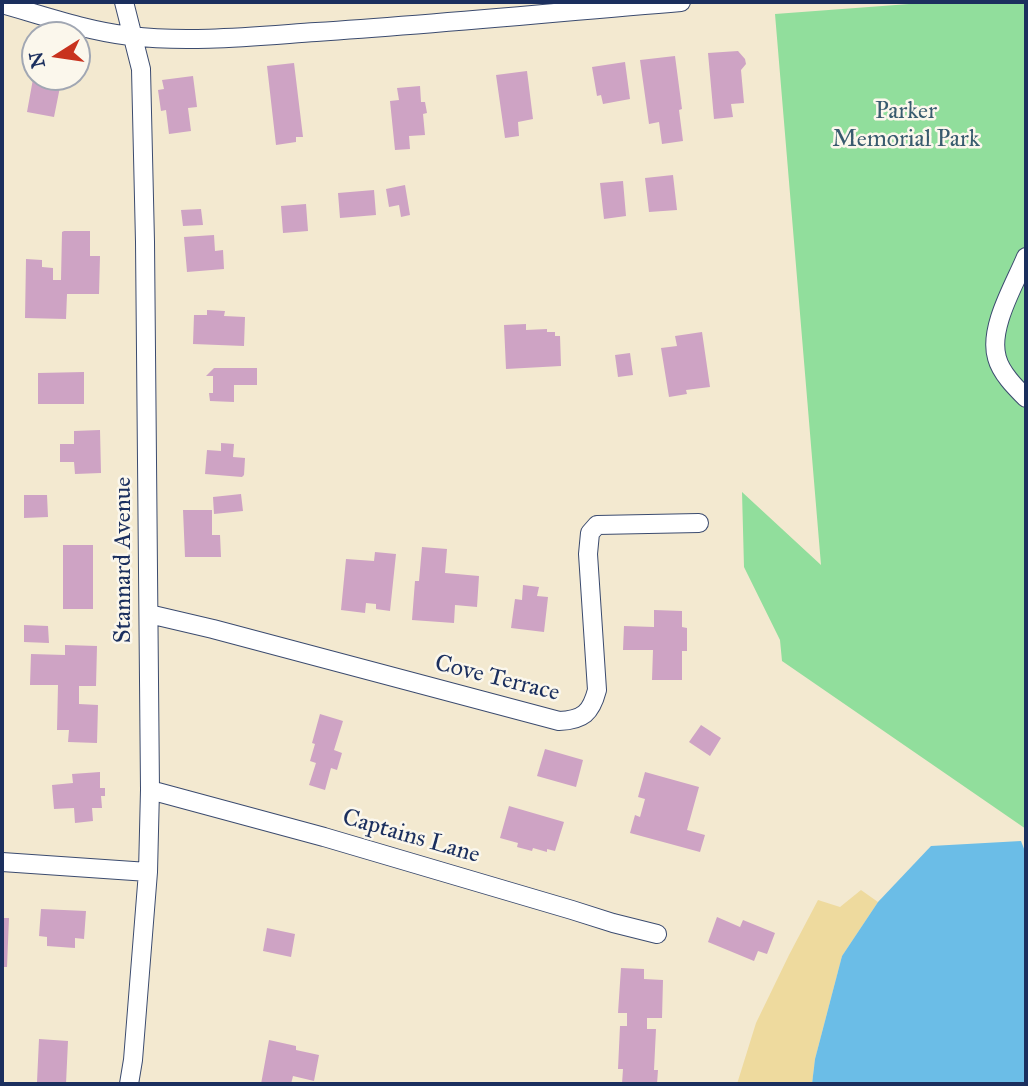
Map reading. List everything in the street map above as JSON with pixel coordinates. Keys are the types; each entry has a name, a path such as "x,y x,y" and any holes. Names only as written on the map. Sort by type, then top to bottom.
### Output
{"street":[{"name":"Stannard Avenue","path":"124,2 141,69 150,790 148,873 129,1084"},
{"path":"2,4 105,32 132,36 202,38 462,22 681,2"},
{"path":"1026,257 995,336 997,358 1009,380 1026,398"},
{"name":"Cove Terrace","path":"149,614 559,721 573,720 584,715 593,705 597,690 588,554 590,533 597,525 699,523"},
{"name":"Captains Lane","path":"150,790 657,934"},
{"path":"2,862 148,873"}],"green space":[{"name":"Parker Memorial Park","path":"936,2 1026,2 1026,829 782,661 780,640 744,567 742,492 821,565 775,14"}],"sand":[{"path":"861,890 878,902 842,956 815,1059 812,1084 737,1084 756,1023 818,900 840,907"}],"water":[{"path":"1021,841 1026,854 1026,1084 812,1084 815,1059 842,956 878,902 931,846"}],"building":[{"path":"738,51 746,64 741,70 744,103 731,104 733,117 714,119 708,53"},
{"path":"675,56 683,141 662,144 659,122 649,124 640,60"},
{"path":"625,62 630,99 603,104 601,95 597,96 592,67"},
{"path":"294,63 303,137 296,137 296,142 276,145 267,66"},
{"path":"527,71 533,119 518,122 519,136 505,138 496,75"},
{"path":"193,76 197,107 188,108 191,131 169,134 166,110 161,111 158,90 164,89 162,80"},
{"path":"420,86 421,102 425,102 427,113 423,114 425,135 409,136 410,149 395,150 390,101 399,100 397,88"},
{"path":"31,91 59,91 54,117 27,112"},
{"path":"673,175 677,210 649,212 645,178"},
{"path":"623,181 626,216 604,219 600,183"},
{"path":"405,185 410,215 401,217 399,205 389,207 386,189"},
{"path":"374,190 376,215 340,218 338,193"},
{"path":"306,204 308,231 283,233 281,206"},
{"path":"201,209 203,225 183,226 181,210"},
{"path":"64,231 90,231 90,256 100,256 99,294 67,294 66,319 25,318 26,259 42,260 42,267 53,268 53,280 61,280"},
{"path":"214,235 215,251 223,250 224,269 187,272 184,237"},
{"path":"207,310 225,311 224,316 245,317 244,346 193,344 194,315 207,315"},
{"path":"526,324 526,330 547,329 547,332 555,332 555,336 560,336 561,366 506,369 504,325"},
{"path":"702,332 710,387 686,390 687,394 669,397 661,348 677,346 675,336"},
{"path":"630,353 633,375 618,377 615,355"},
{"path":"214,368 257,368 257,385 234,385 234,402 210,401 213,376 206,376"},
{"path":"84,372 84,404 38,404 38,373"},
{"path":"100,430 101,473 75,474 74,462 60,462 60,444 74,444 74,431"},
{"path":"221,443 234,444 233,457 245,458 242,477 205,474 207,450 221,451"},
{"path":"241,494 243,511 214,514 213,497"},
{"path":"24,495 47,495 48,517 24,518"},
{"path":"183,510 212,510 212,535 220,535 221,557 185,557"},
{"path":"63,545 93,545 93,609 63,609"},
{"path":"422,547 447,549 445,573 479,576 477,607 455,605 454,623 412,620 415,581 419,581"},
{"path":"375,552 396,554 390,611 376,609 376,604 366,603 365,613 341,610 346,559 374,561"},
{"path":"523,585 539,587 537,596 548,597 544,632 511,628 515,599 522,600"},
{"path":"654,610 682,611 682,627 687,628 687,651 682,651 682,680 652,680 653,650 623,650 624,626 654,627"},
{"path":"24,625 48,626 49,643 24,642"},
{"path":"65,645 97,646 96,686 79,686 79,704 98,705 97,743 68,742 69,730 57,730 58,685 30,685 31,654 65,655"},
{"path":"320,714 343,721 334,750 342,753 337,770 331,768 325,790 309,785 316,763 310,761"},
{"path":"701,725 721,738 710,756 689,742"},
{"path":"545,749 583,760 576,787 537,776"},
{"path":"100,772 100,788 105,788 105,796 101,796 102,808 92,808 93,821 75,823 74,808 54,809 52,785 73,783 72,774"},
{"path":"645,772 699,787 687,830 705,835 700,852 630,833 635,815 640,817 645,799 638,797"},
{"path":"509,806 564,822 555,851 533,848 532,851 517,847 518,843 500,838"},
{"path":"41,909 86,911 84,939 75,938 75,948 47,946 47,937 39,936"},
{"path":"717,917 740,927 743,920 775,933 767,954 758,951 754,961 708,942"},
{"path":"2,918 9,918 7,967 2,967"},
{"path":"267,928 295,934 291,957 263,951"},
{"path":"621,968 644,969 644,979 663,980 662,1018 647,1018 647,1029 656,1029 654,1070 658,1070 657,1084 622,1084 623,1069 618,1069 620,1026 627,1026 627,1013 618,1013"},
{"path":"39,1039 68,1041 66,1084 37,1082"},
{"path":"269,1040 319,1055 314,1081 293,1076 291,1084 261,1084"}]}
